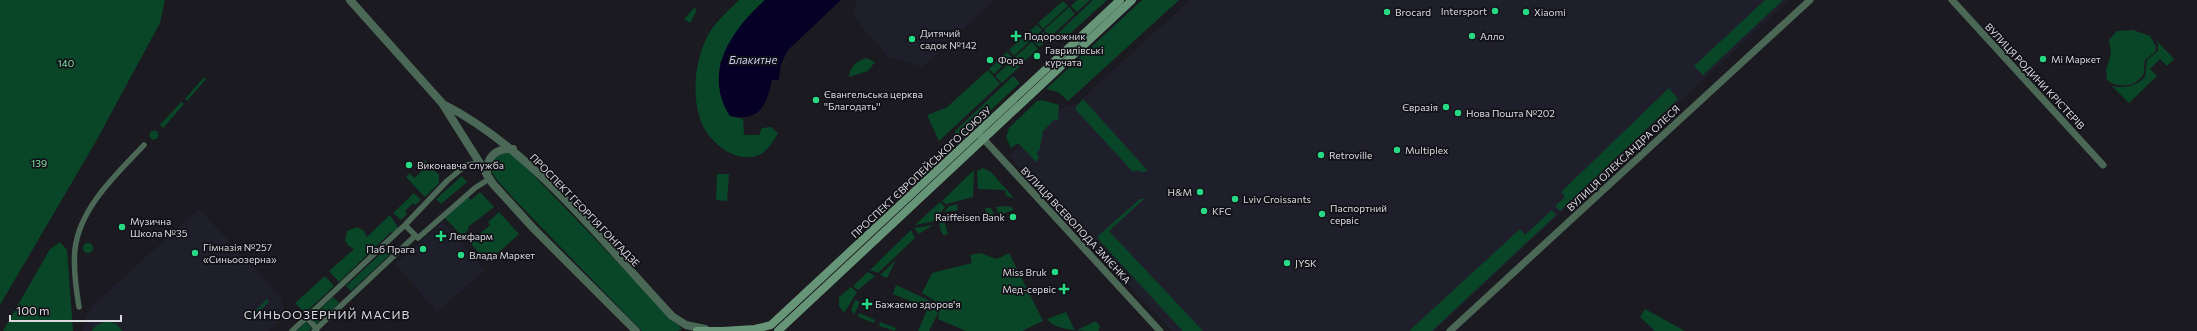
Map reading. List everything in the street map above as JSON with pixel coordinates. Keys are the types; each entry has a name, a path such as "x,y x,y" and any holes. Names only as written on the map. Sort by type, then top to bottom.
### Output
{"main road":[{"name":"ПРОСПЕКТ ЄВРОПЕЙСЬКОГО СОЮЗУ","path":"778,331 1120,0"},
{"name":"ПРОСПЕКТ ЄВРОПЕЙСЬКОГО СОЮЗУ","path":"697,331 755,329 771,325 1132,0"}],"street":[{"name":"ПРОСПЕКТ ГЕОРГІЯ ГОНГАДЗЕ","path":"350,0 442,103 488,177 534,229 636,331"},
{"name":"ВУЛИЦЯ ОЛЕКСАНДРА ОЛЕСЯ","path":"1450,331 1810,0"},
{"name":"ВУЛИЦЯ РОДИНИ КРІСТЕРІВ","path":"1952,0 2104,165"},
{"name":"ПРОСПЕКТ ГЕОРГІЯ ГОНГАДЗЕ","path":"442,103 460,112 513,149 568,204 672,316 686,325 710,330"},
{"name":"ВУЛИЦЯ ВСЕВОЛОДА ЗМІЄНКА","path":"980,136 1160,331"},
{"path":"79,307 76,289 75,249 82,228 87,216 106,186 144,145"},
{"path":"404,225 418,238 488,177 486,166 493,153 504,148 513,149"},
{"path":"292,331 404,225 447,181 466,165 479,163"},
{"path":"306,318 316,330 415,236"}],"shaded area":[{"name":"Дитячий садок №142","path":"857,0 994,0 923,67 888,57 853,16"},
{"path":"1190,0 1789,0 1434,331 1171,331 1009,156 1066,105 1074,106"},
{"name":"Гімназія №257 «Синьоозерна»","path":"199,209 280,296 285,311 277,324 269,331 82,331 86,315 93,305"},
{"path":"443,222 485,270 437,312 395,264"}],"green space":[{"name":"140","path":"0,0 165,0 160,23 95,143 0,305"},
{"path":"739,0 765,0 745,20 720,63 730,116 743,119 744,135 759,135 762,128 771,127 778,133 766,150 753,157 736,155 720,147 707,133 703,126 697,105 697,70 699,58 707,37 717,22"},
{"path":"1077,0 1090,0 1077,12 1071,6"},
{"path":"1093,0 1107,0 1063,40 1057,34"},
{"path":"1142,0 1179,0 1068,101 1058,92 1046,89"},
{"path":"1765,0 1783,0 1703,75 1694,66"},
{"path":"1063,1 1068,6 1043,29 1038,23"},
{"path":"1069,7 1075,14 1050,37 1044,30"},
{"path":"694,8 697,10 690,23 684,19"},
{"path":"1037,25 1042,30 1032,39 1027,33"},
{"path":"2133,30 2150,36 2156,47 2155,52 2145,60 2144,73 2135,83 2125,86 2111,83 2107,80 2106,70 2111,54 2109,40 2117,31"},
{"path":"1043,32 1049,39 1039,47 1033,41"},
{"path":"1025,35 1031,40 1014,56 1009,50"},
{"path":"2155,39 2174,59 2167,66 2160,59 2150,69 2157,76 2129,103 2112,86 2130,86 2138,83 2145,77 2147,60 2158,51 2158,44"},
{"path":"1032,42 1038,49 1021,64 1015,57"},
{"path":"1007,52 1012,57 994,74 989,69"},
{"path":"866,58 875,62 868,71 849,77 854,65"},
{"path":"1014,59 1020,66 1002,83 995,76"},
{"path":"988,70 1000,84 939,141 927,115 946,108"},
{"path":"1013,76 1020,83 963,136 956,135 955,131"},
{"path":"204,77 206,79 187,101 185,99"},
{"path":"1669,88 1678,99 1560,211 1555,206 1565,197 1561,192"},
{"path":"1083,99 1148,171 1142,172 1136,170 1133,172 1076,110 1076,107"},
{"path":"1042,100 1059,105 1058,120 1055,119 1043,131 1040,148 1037,153 1039,158 1036,162 1018,143 1011,148 1006,137 1009,128 1037,101"},
{"path":"181,102 184,104 163,128 160,125"},
{"path":"154,130 159,135 154,140 149,135"},
{"path":"510,152 682,329 677,331 642,331 497,180 490,169 492,162 499,156"},
{"path":"425,160 439,175 439,183 425,197 406,177 410,173 414,178 422,171 418,166"},
{"path":"983,168 991,172 1014,198 1006,196 1005,190 978,189 977,171"},
{"path":"974,170 973,197 946,204 942,201"},
{"path":"717,174 729,174 727,201 716,200"},
{"path":"462,176 467,182 441,204 436,199"},
{"path":"480,192 494,207 468,227 469,229 462,236 445,218 468,197 471,200"},
{"path":"414,193 421,200 415,205 413,203 405,211 407,214 401,220 393,213"},
{"path":"1140,199 1144,199 1109,231 1203,331 1183,331 1098,239 1099,235"},
{"path":"940,202 945,207 935,221 915,225"},
{"path":"957,204 958,210 944,212 949,206"},
{"path":"996,207 1011,207 1014,210 999,215"},
{"path":"985,208 991,208 995,216 988,218"},
{"path":"1552,210 1556,215 1432,331 1409,331 1520,229 1525,235"},
{"path":"499,212 519,234 488,262 468,241 475,234 477,236 490,225 488,222"},
{"path":"390,215 399,229 393,234 391,232 339,282 329,271 354,249 345,241 347,231 357,227 364,231 367,237"},
{"path":"941,217 943,217 948,234 943,235 940,224"},
{"path":"933,225 919,234 914,228"},
{"path":"911,230 915,238 878,273 870,270"},
{"path":"60,242 67,250 73,331 3,331 50,249"},
{"path":"86,243 90,243 92,244 92,252 86,253 83,250 83,246"},
{"path":"390,245 395,250 351,291 346,286"},
{"path":"980,253 997,259 1009,253 1043,321 1022,331 966,331 938,319 940,304 922,293 932,273 972,263 970,255"},
{"path":"896,260 887,278 880,275"},
{"path":"868,272 875,276 858,290 853,286"},
{"path":"325,276 334,286 305,313 295,303"},
{"path":"896,285 937,304 938,313 929,331 918,331 928,308 893,294"},
{"path":"851,287 857,292 844,313 839,306 839,297"},
{"path":"333,297 339,303 315,325 310,319"},
{"path":"267,299 269,302 250,320 248,318"},
{"path":"855,300 860,302 854,315 851,310"},
{"path":"1645,309 1685,331 1655,331 1640,317"},
{"path":"1066,312 1075,330 1056,326 1047,319"},
{"path":"859,313 875,320 874,323 858,317"},
{"path":"107,321 116,324 123,331 91,331 97,325"},
{"path":"1096,321 1100,326 1098,331 1076,330"},
{"path":"306,322 312,328 308,331 297,331"},
{"path":"880,322 896,328 895,331 879,326"}],"water":[{"name":"Блакитне","path":"765,0 841,0 788,50 781,64 779,80 772,80 767,97 760,110 748,117 730,116 722,100 719,84 720,68 724,53 741,25"}],"place":[{"name":"Intersport","path":"1495,11"},
{"name":"Brocard","path":"1387,12"},
{"name":"Xiaomi","path":"1526,12"},
{"name":"Подорожник","path":"1016,36"},
{"name":"Алло","path":"1472,36"},
{"name":"Дитячий садок №142","path":"912,39"},
{"name":"Гаврилівські курчата","path":"1037,56"},
{"name":"Мі Маркет","path":"2043,59"},
{"name":"Фора","path":"990,60"},
{"name":"Євангельська церква ''Благодать''","path":"816,100"},
{"name":"Євразія","path":"1446,107"},
{"name":"Нова Пошта №202","path":"1458,113"},
{"name":"Multiplex","path":"1397,150"},
{"name":"Retroville","path":"1321,155"},
{"name":"Виконавча служба","path":"409,165"},
{"name":"H&M","path":"1200,192"},
{"name":"Lviv Croissants","path":"1235,199"},
{"name":"KFC","path":"1204,211"},
{"name":"Паспортний сервіс","path":"1322,214"},
{"name":"Raiffeisen Bank","path":"1013,217"},
{"name":"Музична Школа №35","path":"122,227"},
{"name":"Лекфарм","path":"441,236"},
{"name":"Паб Прага","path":"423,249"},
{"name":"Гімназія №257 «Синьоозерна»","path":"195,253"},
{"name":"Влада Маркет","path":"461,255"},
{"name":"JYSK","path":"1287,263"},
{"name":"Miss Bruk","path":"1055,272"},
{"name":"Мед-сервіс","path":"1064,289"},
{"name":"Бажаємо здоров'я","path":"867,304"}],"district":[{"name":"СИНЬООЗЕРНИЙ МАСИВ","path":"327,315"}],"park label":[{"name":"139","path":"39,163"}]}
